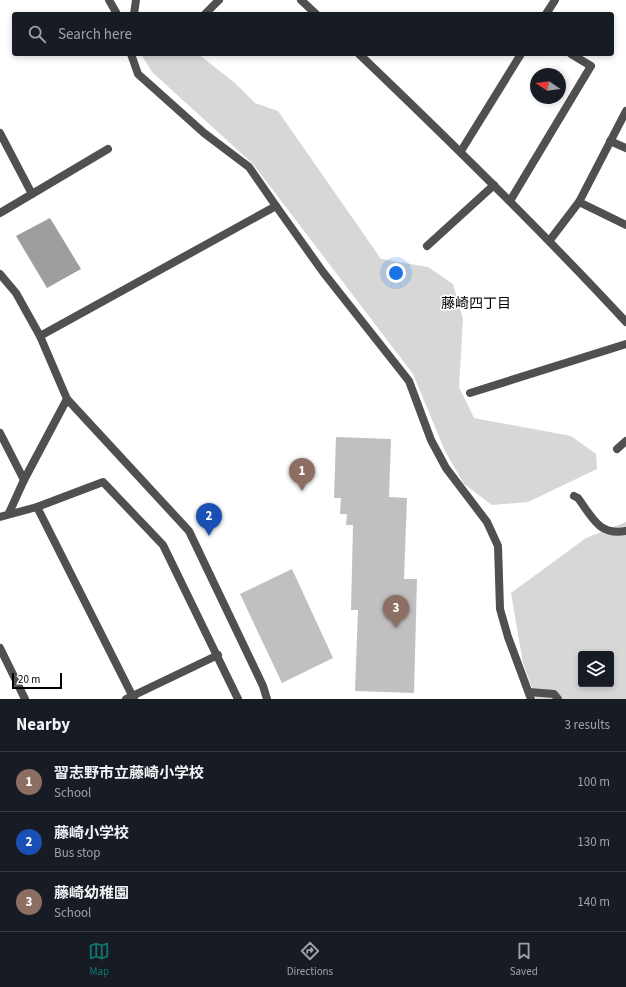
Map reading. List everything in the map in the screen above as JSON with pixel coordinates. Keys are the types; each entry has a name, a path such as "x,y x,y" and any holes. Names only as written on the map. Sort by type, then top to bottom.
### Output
{"street":[{"path":"109,0 116,12"},
{"path":"134,12 136,0"},
{"path":"207,12 219,0"},
{"path":"301,0 310,3 315,12"},
{"path":"547,12 555,0"},
{"path":"131,56 138,74 204,133 248,167 323,272 409,381 431,440 446,468 487,522 498,546 500,609 508,637 530,695 554,694 558,699"},
{"path":"361,56 461,151 550,240 626,322"},
{"path":"461,151 520,56"},
{"path":"510,201 591,66 574,56"},
{"path":"550,240 579,202 626,110"},
{"path":"0,133 32,194"},
{"path":"610,141 626,148"},
{"path":"0,214 108,149"},
{"path":"427,246 494,185"},
{"path":"579,202 626,225"},
{"path":"40,336 276,206"},
{"path":"0,274 16,293 40,336 67,398 189,531 263,686 267,699"},
{"path":"470,393 626,344"},
{"path":"9,513 24,480 67,398"},
{"path":"0,433 24,480"},
{"path":"617,449 626,441"},
{"path":"0,517 9,513 37,507 103,482 163,545 218,655 238,699"},
{"path":"574,496 578,498 600,527 611,532 626,531"},
{"path":"37,507 131,698 218,655"},
{"path":"0,648 25,699"}],"shaded area":[{"path":"142,56 201,56 235,83 255,103 278,111 381,259 428,267 453,284 463,319 459,387 474,418 571,436 596,454 597,469 528,502 492,505 464,484 445,451 413,374 253,164 152,72"},
{"path":"50,218 81,269 47,288 16,236"},
{"path":"626,522 626,699 536,699 523,663 511,593 586,538"}],"building":[{"path":"336,437 391,439 389,497 407,498 404,579 417,579 414,693 355,691 358,610 351,610 353,525 346,525 347,514 340,514 341,498 334,498"},
{"path":"292,569 333,658 282,683 240,594"}],"place":[{"name":"習志野市立藤崎小学校","path":"302,491"},
{"name":"藤崎小学校","path":"209,536"},
{"name":"藤崎幼稚園","path":"396,628"}],"district":[{"name":"藤崎四丁目","path":"476,303"}]}
